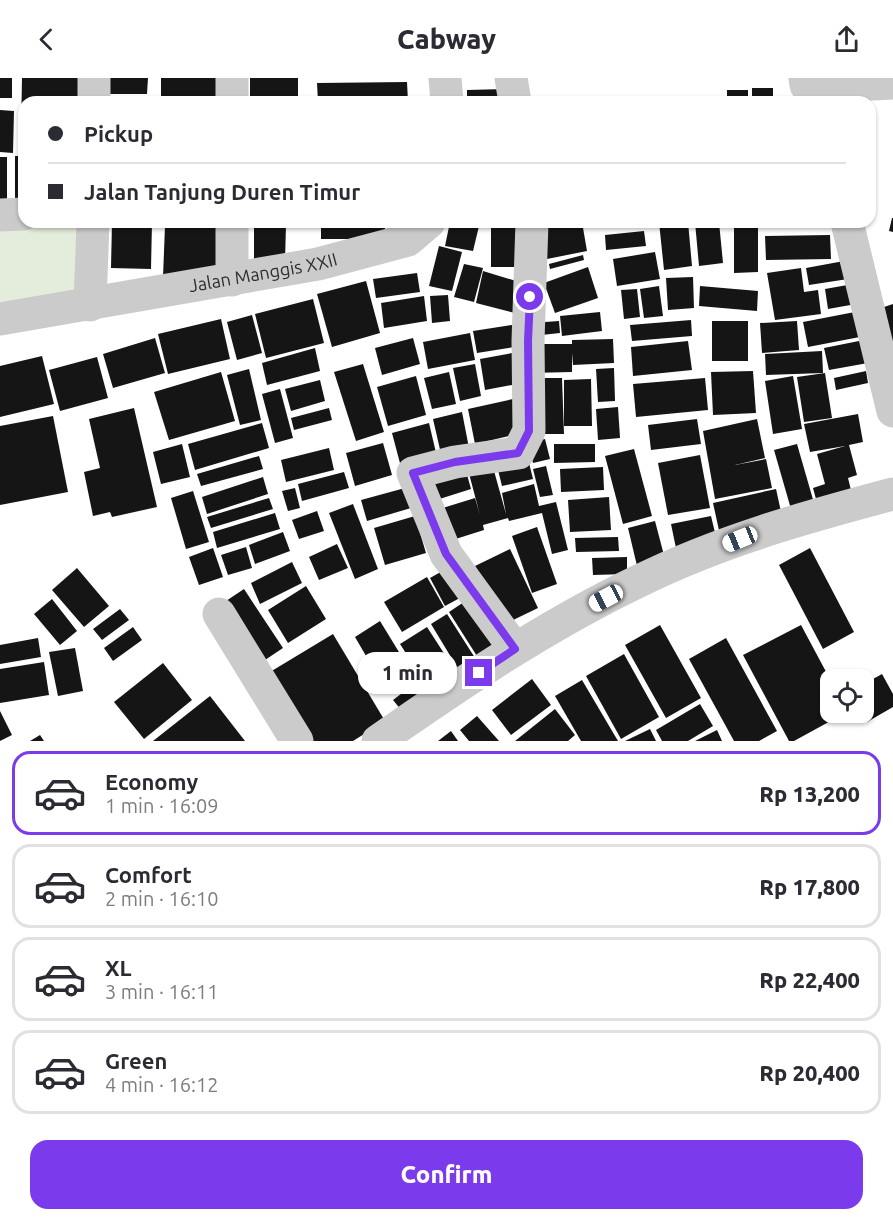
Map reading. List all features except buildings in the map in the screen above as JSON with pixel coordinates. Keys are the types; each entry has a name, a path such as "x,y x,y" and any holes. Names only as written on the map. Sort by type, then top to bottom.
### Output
{"street":[{"path":"94,78 94,96"},
{"path":"232,78 232,96"},
{"path":"445,78 446,96"},
{"path":"511,78 514,96"},
{"path":"805,78 806,85 812,87 873,89"},
{"path":"0,215 18,214"},
{"path":"90,305 93,228"},
{"path":"232,228 232,280"},
{"name":"Jalan Manggis XXII","path":"0,319 318,264 408,240 422,228"},
{"path":"515,649 446,554 413,473 455,462 518,453 529,431 528,341 532,228"},
{"path":"848,228 893,411"},
{"path":"378,741 515,649 639,580 785,523 893,494"},
{"path":"219,615 297,741"}],"green space":[{"path":"0,227 80,228 84,317 0,335"}],"route":[{"path":"479,673 515,649 446,554 413,473 455,462 518,453 529,431 530,297"}]}
